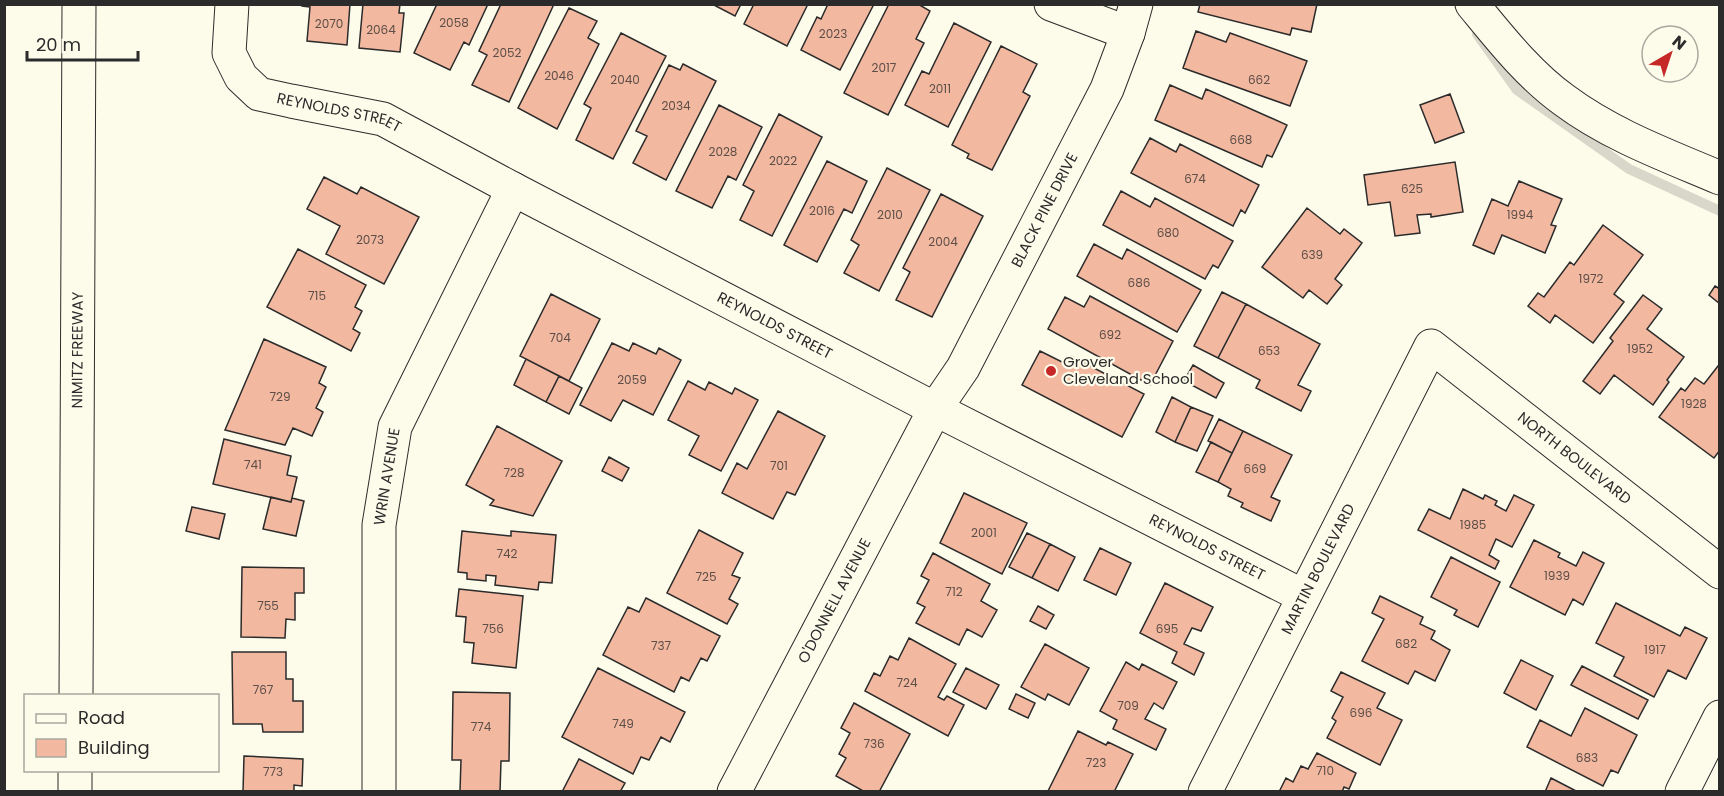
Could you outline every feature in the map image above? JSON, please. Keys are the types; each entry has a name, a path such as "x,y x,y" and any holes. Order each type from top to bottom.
{"main road":[{"name":"NIMITZ FREEWAY","path":"76,694 79,4"},
{"name":"REYNOLDS STREET","path":"232,4 229,53 241,76 259,94 383,119 935,409 1303,596"},
{"path":"1051,4 1132,19"},
{"path":"1472,4 1521,63 1562,99 1608,129 1719,178"},
{"name":"BLACK PINE DRIVE","path":"935,409 963,368 1107,89 1132,19"},
{"name":"WRIN AVENUE","path":"379,792 379,525 395,427 513,189"},
{"name":"NORTH BOULEVARD","path":"1431,346 1719,572"},
{"name":"MARTIN BOULEVARD","path":"1204,792 1431,346"},
{"name":"O'DONNELL AVENUE","path":"734,792 935,409"},
{"path":"1682,792 1719,717"},
{"path":"75,772 75,792"}],"building":[{"path":"302,4 350,4 347,45 307,41 310,7 302,6"},
{"path":"363,4 400,4 399,13 404,13 400,52 359,48"},
{"path":"437,4 488,4 469,45 464,42 450,70 414,53"},
{"path":"501,4 554,4 509,102 472,85 487,55 479,51"},
{"path":"712,4 741,4 735,16"},
{"path":"754,4 808,4 787,46 744,24"},
{"path":"828,4 874,4 840,70 801,50 817,17 821,19"},
{"path":"889,4 918,4 930,11 916,39 924,43 888,115 844,93"},
{"path":"1200,4 1317,4 1311,32 1292,28 1290,35 1198,12"},
{"path":"569,8 597,21 588,38 599,44 557,129 518,108"},
{"path":"954,23 991,42 948,127 905,105 922,71 929,74"},
{"path":"1196,31 1226,42 1230,33 1307,61 1290,106 1183,68"},
{"path":"621,33 666,56 613,159 576,140 591,108 584,104"},
{"path":"1001,46 1037,64 1023,92 1030,96 992,170 967,158 969,154 952,145"},
{"path":"683,64 716,81 666,180 633,163 647,136 636,131 669,65 680,70"},
{"path":"1170,85 1202,99 1206,89 1287,125 1272,157 1267,155 1262,167 1155,120"},
{"path":"1450,94 1464,132 1435,143 1420,105"},
{"path":"719,105 762,127 736,180 728,176 712,208 676,191"},
{"path":"779,114 822,137 772,236 740,220 754,191 743,185"},
{"path":"1150,138 1176,152 1180,144 1259,185 1245,213 1241,210 1233,226 1131,173"},
{"path":"827,161 867,181 852,213 844,209 817,262 784,245"},
{"path":"1455,162 1463,212 1431,217 1431,214 1417,215 1420,233 1395,236 1390,202 1368,205 1364,175"},
{"path":"887,168 930,190 879,291 844,273 859,245 851,240"},
{"path":"324,177 357,194 361,187 419,217 384,284 326,254 340,226 307,209"},
{"path":"1519,181 1562,199 1551,225 1556,226 1545,253 1502,235 1494,254 1473,245 1492,199 1508,206"},
{"path":"1121,191 1150,207 1155,198 1233,241 1218,268 1213,265 1205,279 1103,225"},
{"path":"941,194 983,216 932,317 896,300 910,272 903,268"},
{"path":"1307,208 1340,234 1344,229 1362,243 1335,279 1342,285 1327,304 1309,290 1303,298 1262,267"},
{"path":"1603,225 1643,255 1614,294 1624,302 1593,343 1555,315 1550,323 1528,306 1538,293 1544,297 1570,262 1574,265"},
{"path":"1094,244 1122,259 1127,249 1201,290 1177,332 1077,276"},
{"path":"298,249 366,285 355,307 362,311 353,329 360,333 351,351 267,307"},
{"path":"1715,286 1720,289 1720,304 1709,295"},
{"path":"1222,292 1246,304 1218,358 1194,346"},
{"path":"551,294 600,319 569,381 520,356"},
{"path":"1643,295 1662,309 1647,329 1684,357 1667,380 1669,382 1653,405 1614,375 1600,394 1583,381 1613,341 1610,338"},
{"path":"1090,296 1173,341 1150,385 1048,329 1065,297 1084,307"},
{"path":"1246,304 1320,344 1298,385 1311,391 1301,411 1256,388 1260,380 1218,358"},
{"path":"264,339 326,367 319,383 326,387 316,408 323,412 312,436 293,428 285,445 225,430"},
{"path":"612,343 629,351 633,343 656,354 659,348 681,360 653,415 623,400 611,421 580,405"},
{"path":"1040,351 1066,364 1071,356 1144,394 1122,437 1022,385"},
{"path":"526,359 559,376 546,402 514,385"},
{"path":"1193,365 1224,383 1216,398 1184,381"},
{"path":"1718,366 1720,367 1720,450 1714,458 1659,417 1681,388 1685,391 1695,378 1704,384"},
{"path":"559,376 582,388 569,414 546,402"},
{"path":"688,381 705,390 709,382 732,394 735,388 758,400 721,471 689,455 699,436 668,420"},
{"path":"1172,397 1191,407 1175,442 1156,432"},
{"path":"1191,407 1213,416 1197,451 1175,442"},
{"path":"778,411 825,436 795,495 787,492 773,519 722,493 737,463 747,469"},
{"path":"1219,419 1243,431 1232,453 1208,441"},
{"path":"497,426 562,461 533,516 490,505 494,500 466,485"},
{"path":"1243,431 1292,455 1271,497 1280,501 1271,521 1241,507 1243,503 1228,496 1231,489 1218,482"},
{"path":"224,439 291,456 287,475 297,477 291,502 213,484"},
{"path":"1211,442 1232,453 1218,482 1196,472"},
{"path":"609,457 629,468 622,481 602,471"},
{"path":"1463,489 1483,499 1485,495 1497,501 1495,505 1506,511 1514,495 1534,505 1512,547 1496,539 1489,555 1499,561 1495,569 1418,530 1429,509 1450,519"},
{"path":"964,493 1027,523 1002,574 940,543"},
{"path":"271,497 291,502 292,498 304,501 296,536 263,529"},
{"path":"192,507 225,514 219,539 186,531"},
{"path":"699,530 743,553 732,575 740,578 729,599 738,604 727,624 667,593"},
{"path":"462,531 511,536 511,531 556,535 552,583 539,582 538,590 495,585 496,576 486,575 486,581 467,579 467,573 458,572"},
{"path":"1027,533 1050,544 1032,578 1009,567"},
{"path":"1534,540 1560,553 1558,557 1576,566 1583,552 1604,563 1583,605 1573,599 1565,615 1510,587"},
{"path":"1050,544 1075,557 1058,591 1032,578"},
{"path":"1100,548 1131,563 1116,595 1084,580"},
{"path":"933,553 990,584 981,601 997,610 982,637 967,629 959,645 916,623 925,607 917,603 929,580 921,576"},
{"path":"1451,557 1500,582 1478,627 1454,615 1457,610 1431,597"},
{"path":"242,567 304,568 304,593 295,593 295,620 286,619 285,638 241,637"},
{"path":"1165,583 1213,607 1201,631 1192,628 1184,644 1204,653 1194,675 1172,663 1177,652 1140,633"},
{"path":"459,589 523,596 516,668 472,663 474,643 464,642 466,617 456,616"},
{"path":"1380,596 1423,617 1420,624 1435,631 1431,639 1450,650 1435,681 1415,671 1408,684 1362,661 1384,619 1372,613"},
{"path":"646,598 720,636 707,661 701,658 689,681 681,677 674,692 603,655 628,607 639,612"},
{"path":"1616,603 1680,636 1685,627 1707,638 1686,679 1668,670 1654,697 1614,676 1624,657 1596,643"},
{"path":"1038,606 1054,615 1046,629 1030,621"},
{"path":"909,638 956,664 938,697 944,700 947,696 964,705 948,736 865,691 874,673 880,676 890,656 898,660"},
{"path":"1045,644 1089,668 1069,705 1048,694 1045,700 1021,687"},
{"path":"232,652 286,652 286,679 293,679 293,701 303,701 303,732 263,732 262,724 233,724"},
{"path":"1521,660 1553,676 1536,710 1504,693"},
{"path":"1126,662 1139,670 1142,664 1177,682 1163,709 1154,703 1145,719 1166,729 1156,750 1113,729 1117,720 1100,711"},
{"path":"1582,666 1648,700 1638,719 1571,685"},
{"path":"598,668 685,712 670,742 661,737 649,760 641,757 633,774 562,737"},
{"path":"966,668 999,685 986,709 953,692"},
{"path":"1341,672 1385,693 1377,708 1402,720 1380,765 1327,738 1336,721 1332,718 1343,697 1331,691"},
{"path":"453,692 510,693 509,761 501,761 500,792 460,791 461,760 452,760"},
{"path":"1016,694 1035,703 1028,718 1009,709"},
{"path":"854,703 910,734 879,792 865,792 836,776 846,758 839,754 850,733 841,728"},
{"path":"1585,708 1637,735 1618,773 1611,770 1603,786 1527,747 1540,720 1571,736"},
{"path":"1078,731 1106,745 1108,742 1133,754 1114,792 1048,791"},
{"path":"1317,753 1356,773 1349,789 1344,787 1342,792 1279,792 1286,778 1293,782 1301,766 1308,769"},
{"path":"244,756 303,759 302,786 294,785 294,792 243,792"},
{"path":"579,759 625,783 620,792 562,792"},
{"path":"1551,778 1578,792 1545,792"}],"waterway":[{"path":"1477,34 1517,90 1629,169 1720,211"}],"place":[{"name":"Grover Cleveland School","path":"1051,371"}]}
